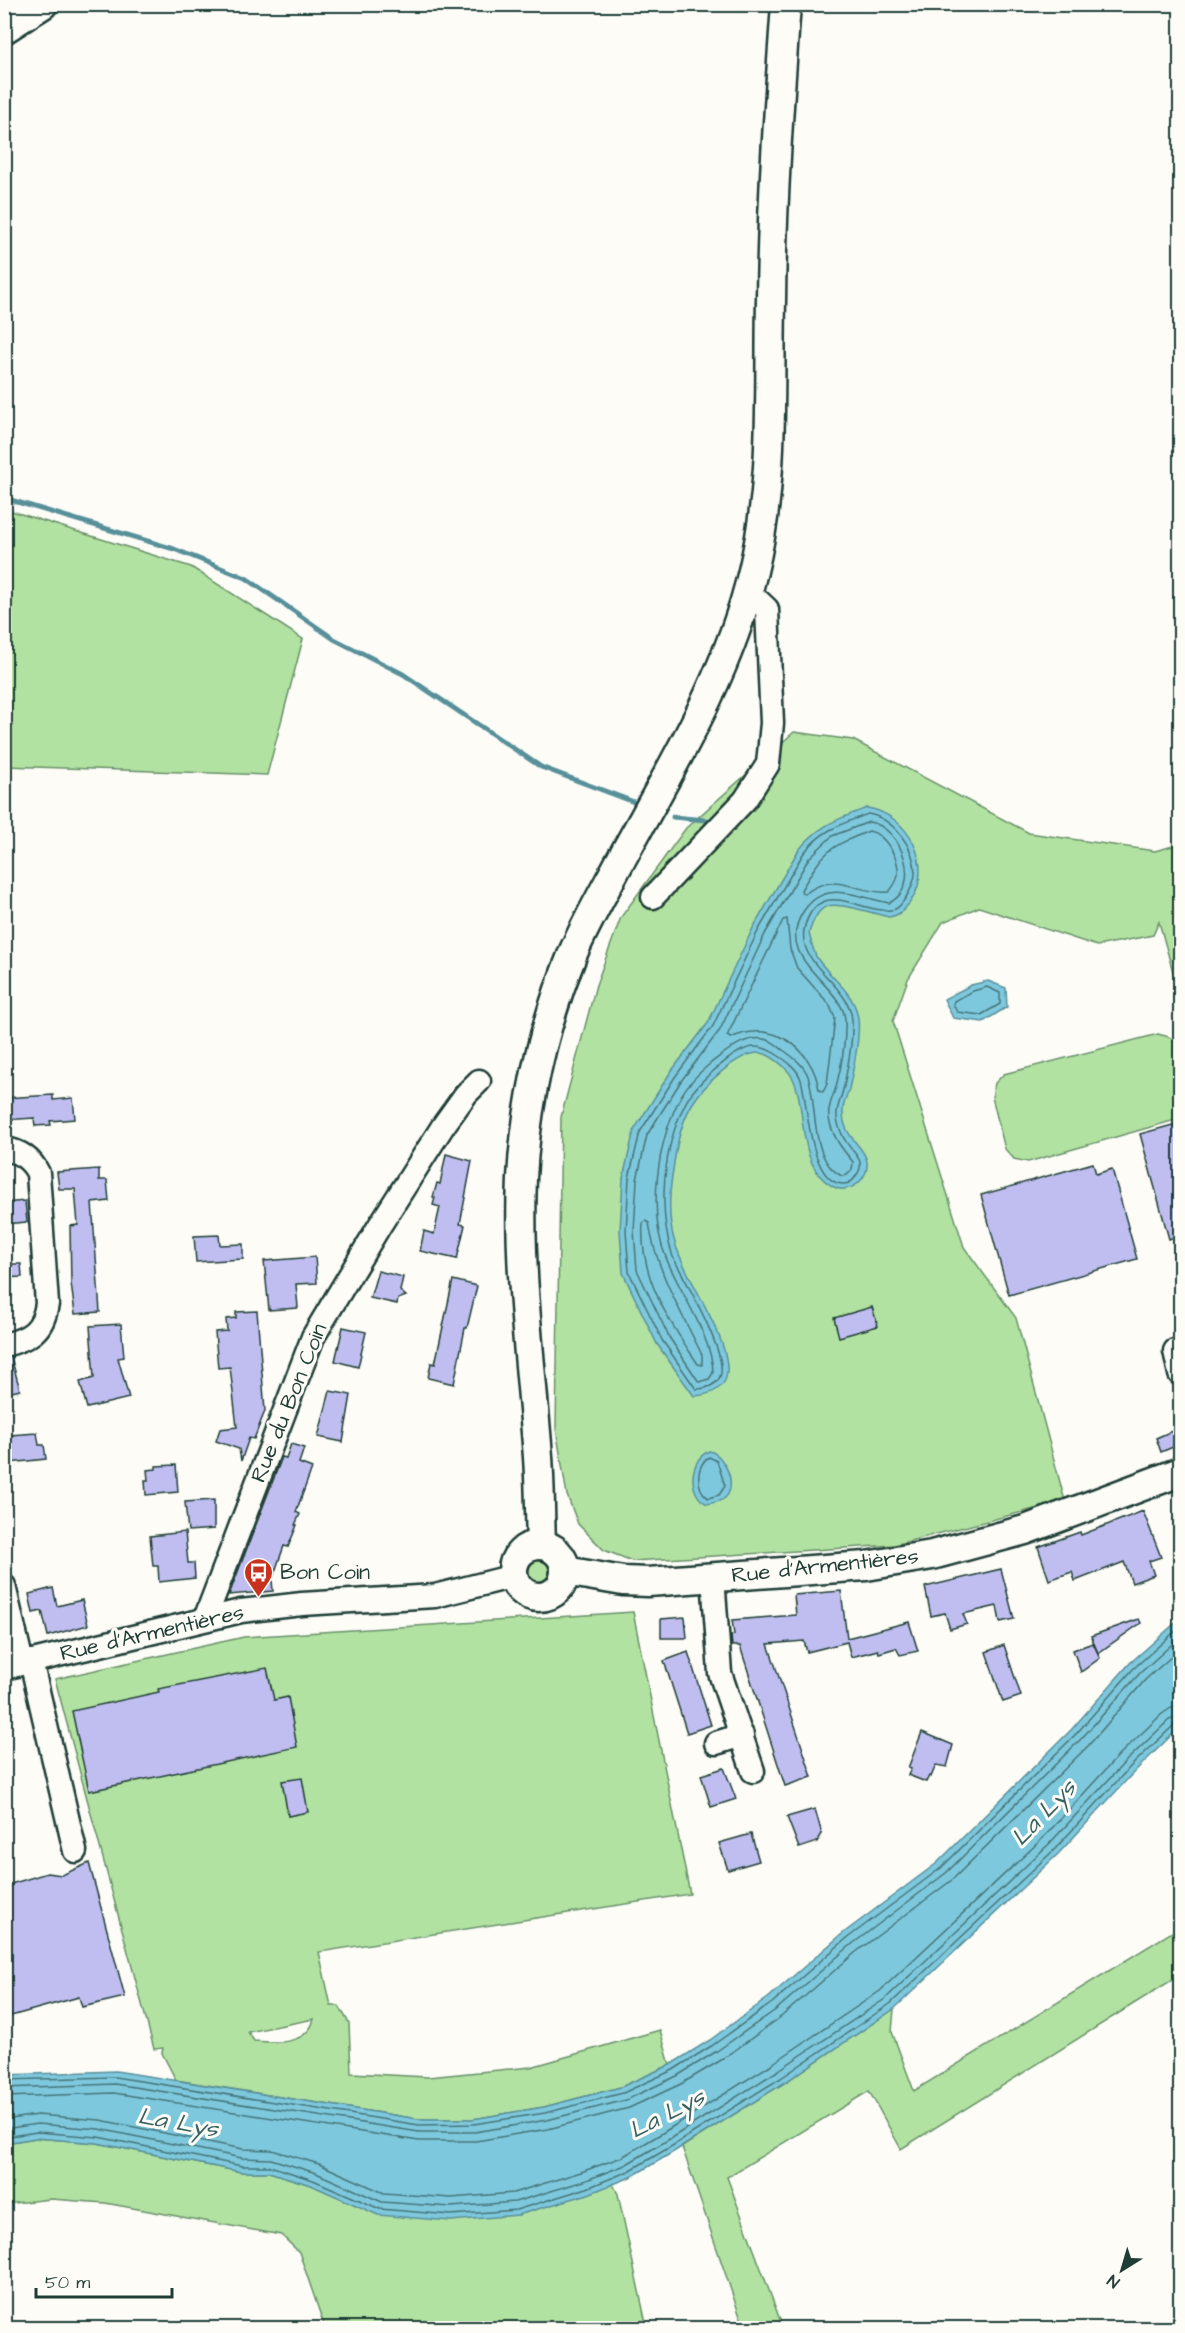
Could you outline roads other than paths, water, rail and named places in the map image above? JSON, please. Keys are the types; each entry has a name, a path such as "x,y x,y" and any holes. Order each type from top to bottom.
{"main road":[{"path":"4,29 43,4"},
{"path":"541,1545 538,1462 531,1392 521,1221 526,1138 538,1065 549,1022 573,954 592,913 702,710 728,652 748,591 760,534 769,457 772,226 786,4"},
{"name":"Rue d'Armentières","path":"565,1571 636,1582 866,1566 932,1555 1025,1530 1180,1472"},
{"path":"541,1545 558,1553 565,1571 564,1579 558,1589 544,1596 532,1595 519,1586 514,1576 514,1566 520,1554 527,1548 541,1545"}],"street":[{"path":"653,897 745,800 768,764 772,723 766,609 748,591"},
{"name":"Rue du Bon Coin","path":"205,1619 313,1337 342,1286 443,1126 466,1094 479,1081"},
{"path":"4,1149 22,1154 38,1173 47,1304 44,1320 31,1336 4,1345"},
{"path":"1175,1351 1180,1374"},
{"name":"Rue d'Armentières","path":"19,1664 205,1619 265,1607 435,1596 514,1576"},
{"path":"713,1577 720,1673 753,1771"},
{"path":"4,1586 19,1664 75,1851"},
{"path":"716,1743 742,1735"}],"water":[{"path":"867,808 882,812 895,820 913,843 920,872 918,887 904,909 889,917 858,909 828,906 816,917 809,933 817,958 845,990 857,1013 856,1051 843,1111 846,1128 865,1156 867,1168 857,1184 846,1189 834,1187 821,1177 812,1163 807,1147 794,1081 782,1065 764,1054 752,1054 732,1064 712,1080 696,1098 684,1121 677,1145 671,1188 671,1226 680,1257 722,1342 727,1372 720,1387 710,1393 694,1396 657,1344 623,1273 620,1231 623,1178 634,1130 670,1073 708,1023 753,928 798,851 821,829"},
{"path":"988,981 1006,988 1007,1007 983,1022 953,1018 944,999 971,985"},
{"path":"709,1451 715,1453 725,1464 730,1486 725,1498 707,1504 696,1493 693,1477 697,1462"},
{"name":"La Lys","path":"1180,1619 1180,1727 1135,1771 1059,1853 894,2009 784,2083 631,2177 588,2194 518,2215 451,2221 378,2215 311,2185 269,2172 241,2172 97,2143 36,2138 5,2143 5,2075 116,2071 418,2119 473,2119 544,2107 621,2087 670,2065 710,2040 768,1998 842,1934 937,1863 1071,1730 1130,1663"}],"waterway":[{"path":"4,498 174,549 246,578 334,639 403,674 541,767 634,802"},
{"path":"673,817 716,821"}],"place":[{"name":"Bon Coin","path":"259,1598"}]}
